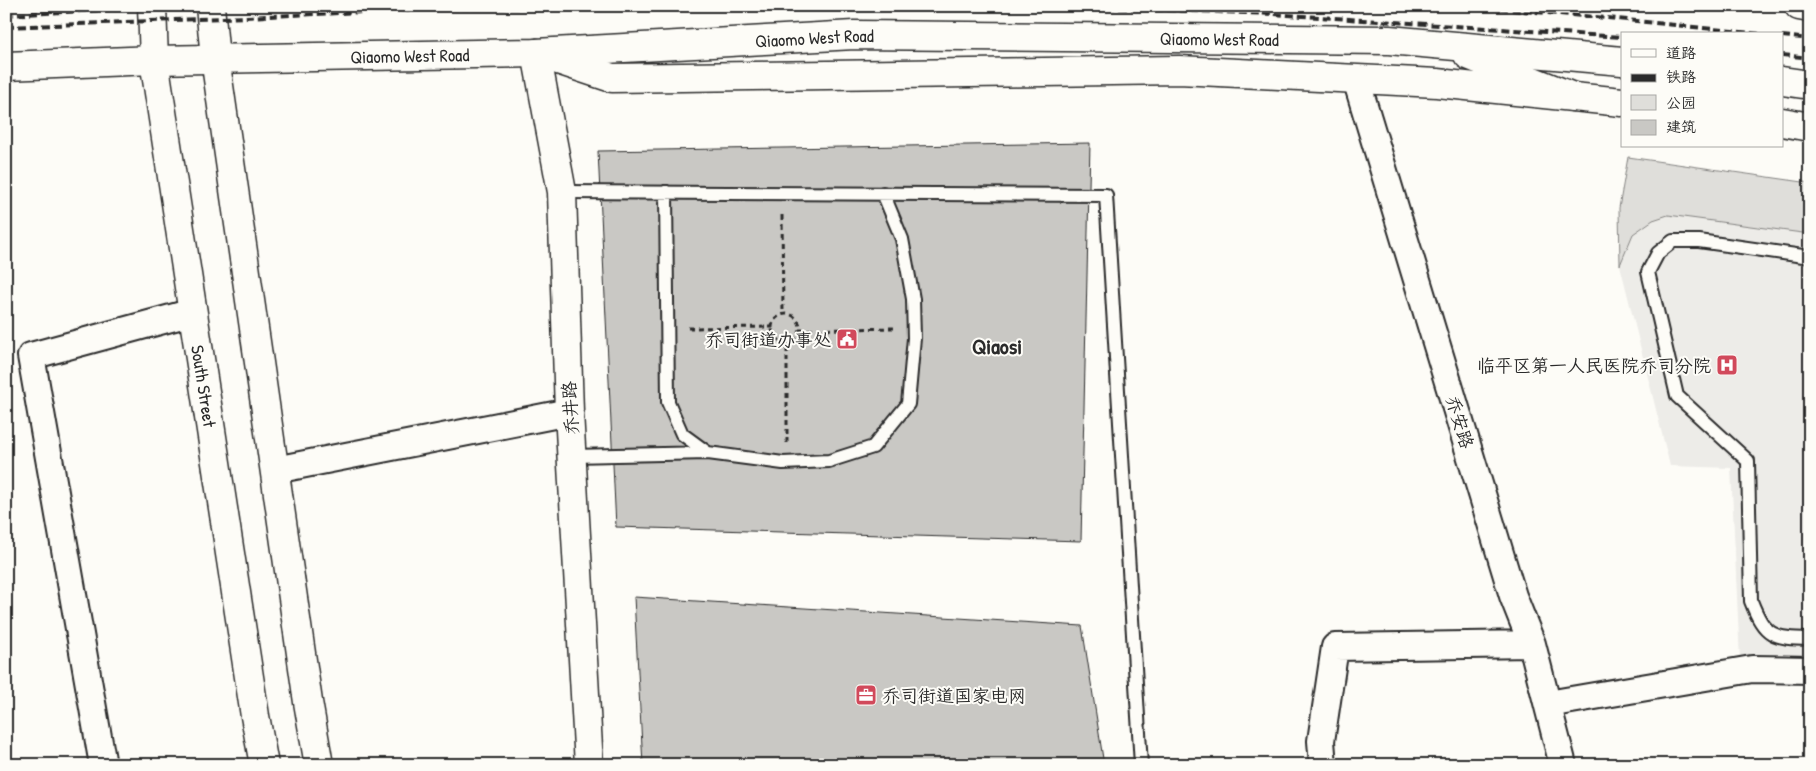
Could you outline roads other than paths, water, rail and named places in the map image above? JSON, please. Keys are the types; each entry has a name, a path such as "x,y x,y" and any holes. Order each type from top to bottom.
{"main road":[{"name":"South Street","path":"152,6 154,60 264,765"},
{"path":"210,6 215,58 308,702 320,765"},
{"path":"1799,6 1810,8"},
{"name":"Qiaomo West Road","path":"6,66 215,58 536,53 854,35 1390,40 1621,61"},
{"path":"1441,44 1573,97"},
{"path":"536,53 612,78 1179,70 1437,83 1621,102"},
{"name":"乔井路","path":"536,53 562,192 569,412 589,765"},
{"path":"1784,81 1810,85"},
{"path":"1784,122 1810,127"}],"street":[{"name":"乔安路","path":"1356,79 1513,596 1532,644 1563,765"},
{"path":"103,765 31,356 193,312"},
{"path":"275,470 569,412"},
{"path":"1323,765 1321,742 1335,646 1532,644"},
{"path":"1548,704 1752,669 1810,670"}],"lane":[{"path":"562,192 1106,195 1141,765"},
{"path":"666,192 668,402 682,434 708,453"},
{"path":"572,456 708,453 783,463 829,461 873,447 908,404 914,338 913,299 902,239 883,193"},
{"path":"1810,257 1699,241 1673,241 1658,253 1648,272 1676,396 1748,461 1751,601 1759,620 1773,635 1790,638 1810,638"}],"railway":[{"path":"6,15 180,6"},
{"path":"6,27 412,10 575,6"},
{"path":"1059,6 1273,14 1621,37"},
{"path":"1464,6 1742,32"},
{"path":"1784,36 1810,39"},
{"path":"1784,55 1810,58"}],"place":[{"name":"乔司街道办事处","path":"847,339"},
{"name":"临平区第一人民医院乔司分院","path":"1727,365"},
{"name":"乔司街道国家电网","path":"866,695"}],"district":[{"name":"Qiaosi","path":"997,346"}]}
